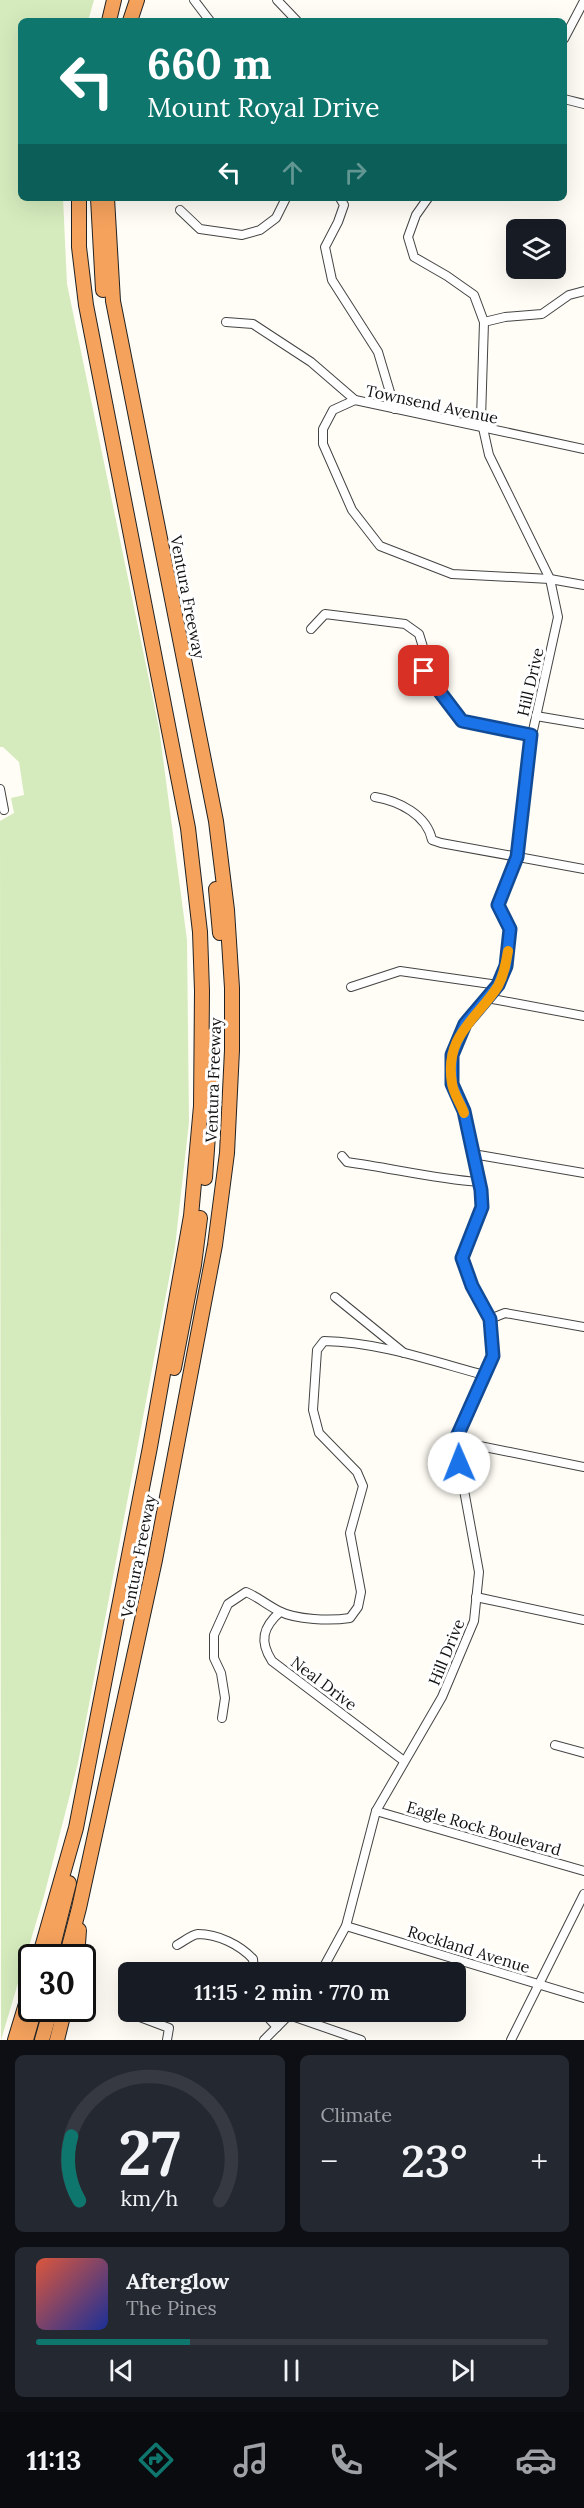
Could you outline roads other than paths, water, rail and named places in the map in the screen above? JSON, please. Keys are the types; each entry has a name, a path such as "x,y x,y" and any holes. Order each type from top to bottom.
{"highway":[{"path":"101,18 106,0"},
{"path":"110,18 114,0"},
{"path":"123,18 128,0"},
{"path":"131,18 137,0"},
{"name":"Ventura Freeway","path":"43,1944 76,1828 176,1306 191,1216 198,1151 202,991 194,874 188,828 86,305 78,247 79,201"},
{"path":"98,201 100,263 111,335 206,813 221,946 224,1035 232,1050"},
{"name":"Ventura Freeway","path":"70,1944 148,1591 215,1245 226,1153 232,1050 232,988 227,910 216,821 113,302 107,201"},
{"path":"54,1944 87,1811 136,1568 194,1265 208,1153 212,1059 210,955 203,879 187,777 146,568 134,544"},
{"path":"60,1944 96,1796 136,1608 148,1591"},
{"path":"78,1944 79,1908"},
{"path":"15,2040 20,2022"},
{"path":"26,2040 31,2022"},
{"path":"33,2040 38,2022"},
{"path":"42,2040 47,2022"},
{"path":"57,2040 62,2022"}],"street":[{"path":"194,0 208,18"},
{"path":"277,0 294,18"},
{"path":"567,33 584,1"},
{"path":"567,100 584,104"},
{"path":"180,210 200,229 242,235 260,230 276,218 284,201"},
{"path":"342,201 344,204 338,222 325,247 332,280 378,352 395,409"},
{"name":"Hill Drive","path":"326,1962 346,1926 376,1811 442,1697 474,1621 478,1572 455,1441 493,1356 490,1319 472,1286 462,1258 482,1207 464,1111 452,1084 452,1055 465,1024 498,985 506,966 510,929 498,905 517,857 531,735 558,617 550,579 489,455 481,419 484,322 474,295 414,257 408,237 416,215 426,201"},
{"path":"484,322 505,317 542,314 569,295 584,291"},
{"name":"Townsend Avenue","path":"226,322 253,324 311,362 355,400 584,449"},
{"path":"355,400 333,410 323,429 323,444 352,510 380,546 452,574 550,579 584,585"},
{"path":"311,629 325,614 405,624 419,634 423,648 424,671 462,721 531,735"},
{"path":"536,716 584,724"},
{"path":"0,789 4,810"},
{"path":"375,797 389,799 423,819 430,829 432,840 584,869"},
{"path":"351,987 400,971 498,985"},
{"path":"488,998 584,1016"},
{"path":"473,1154 584,1173"},
{"path":"342,1156 347,1162 406,1170 444,1179 479,1182"},
{"path":"335,1297 405,1353"},
{"path":"490,1319 505,1313 584,1327"},
{"path":"222,1718 225,1698 221,1673 214,1658 214,1635 228,1604 246,1592 280,1612 331,1621 350,1618 358,1607 361,1592 350,1533 363,1486 357,1472 319,1433 313,1410 317,1350 324,1341 339,1341 405,1353 484,1375"},
{"path":"455,1441 584,1467"},
{"path":"476,1597 584,1620"},
{"name":"Neal Drive","path":"280,1612 267,1627 264,1635 263,1644 272,1661 404,1761"},
{"path":"555,1745 584,1753"},
{"name":"Eagle Rock Boulevard","path":"376,1811 584,1871"},
{"path":"511,2040 584,1894"},
{"name":"Rockland Avenue","path":"346,1926 584,1998"},
{"path":"177,1945 196,1934 218,1938 242,1947 253,1962"},
{"path":"154,2022 169,2028 167,2040"},
{"path":"272,2022 277,2027"},
{"path":"264,2040 282,2022"},
{"path":"314,2022 361,2040"}]}
